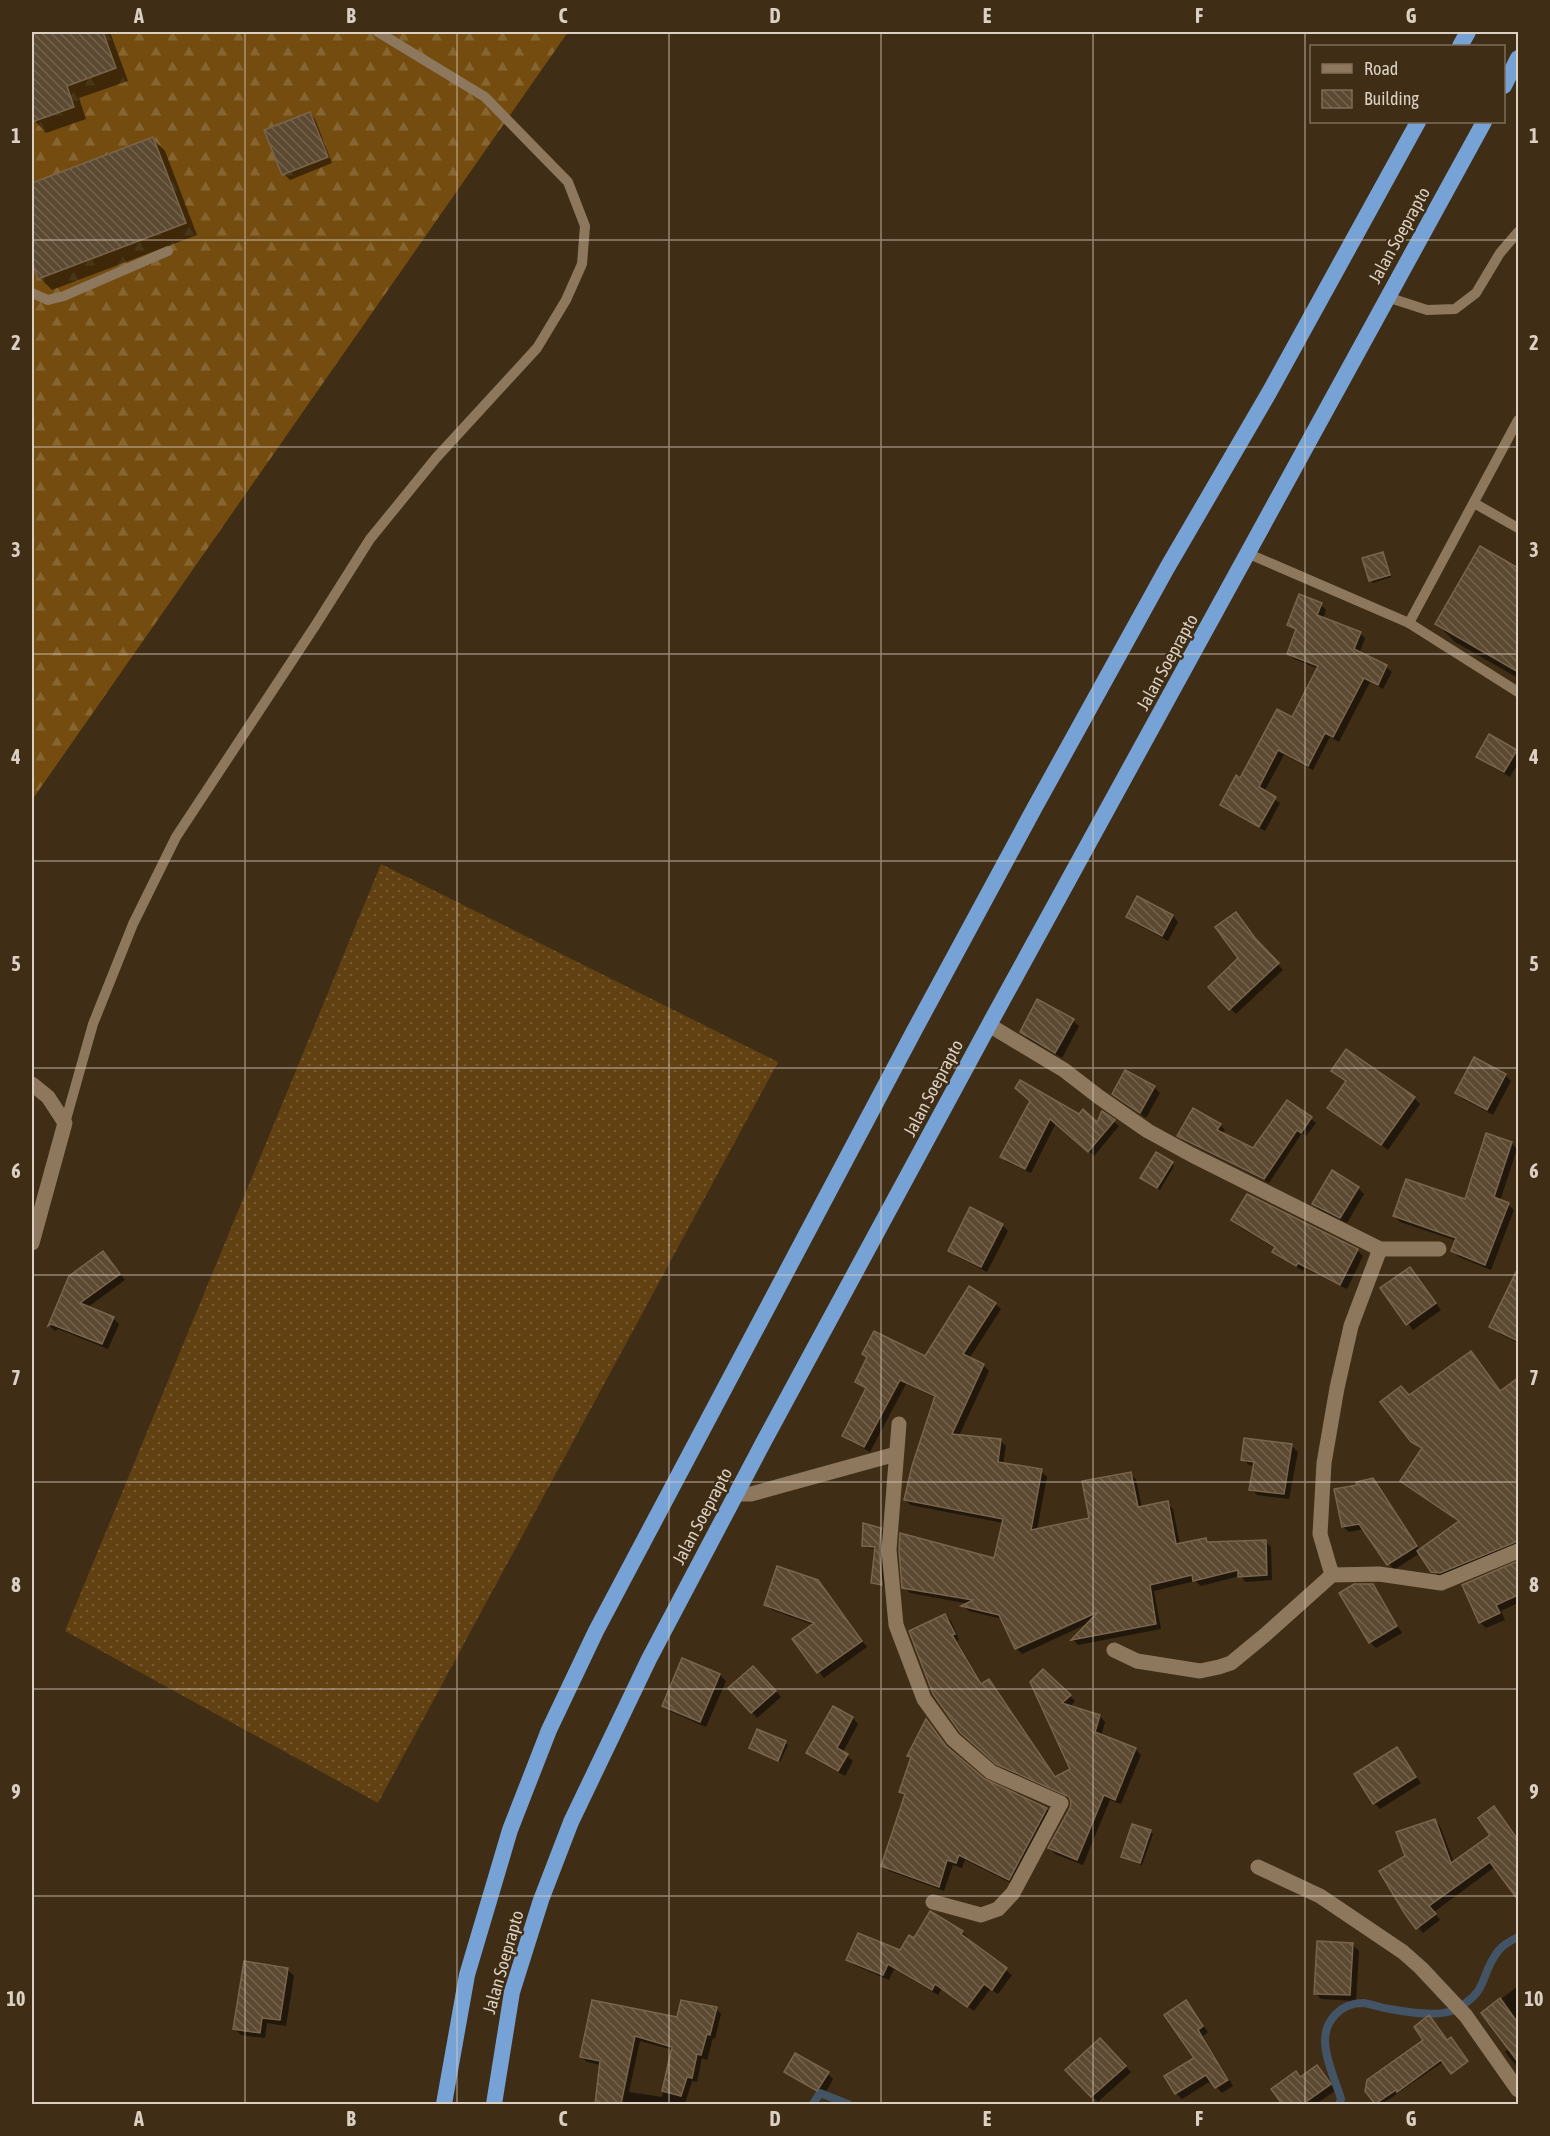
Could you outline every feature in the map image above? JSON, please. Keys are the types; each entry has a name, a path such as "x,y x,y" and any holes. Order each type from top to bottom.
{"highway":[{"path":"1505,82 1518,58"},
{"name":"Jalan Soeprapto","path":"444,2104 467,1975 510,1830 549,1730 596,1631 1035,807 1167,568 1270,391 1417,123"},
{"name":"Jalan Soeprapto","path":"494,2104 512,1992 541,1900 571,1822 649,1659 989,1025 1483,123"}],"street":[{"path":"989,1025 1064,1070 1149,1131 1192,1155 1380,1249 1439,1249"},
{"path":"32,1084 48,1097 65,1123 32,1243"},
{"path":"1332,1575 1320,1534 1324,1462 1337,1388 1352,1326 1380,1249"},
{"path":"899,1424 889,1550 896,1625 924,1699 953,1739 992,1772 1061,1803 1013,1893 998,1909 981,1915 933,1902"},
{"path":"736,1494 751,1494 896,1454"},
{"path":"1114,1650 1137,1661 1200,1671 1219,1667 1231,1663 1332,1575 1379,1574 1441,1583 1518,1551"},
{"path":"1258,1867 1320,1896 1403,1952 1443,1990 1466,2016 1518,2091"}],"lane":[{"path":"65,1123 93,1024 133,924 176,837 370,539 436,458 537,348 566,300 582,264 585,226 568,182 484,97 378,32"},
{"path":"1387,297 1427,310 1455,309 1476,293 1500,254 1518,232"},
{"path":"32,293 48,300 64,296 168,251"},
{"path":"1409,622 1518,420"},
{"path":"1474,503 1518,528"},
{"path":"1249,554 1409,622 1518,692"}],"shaded area":[{"path":"381,864 778,1062 378,1803 65,1631"}],"green space":[{"path":"32,32 568,32 32,800"}],"building":[{"path":"32,32 103,32 116,68 67,86 74,107 32,122"},
{"path":"310,112 328,157 282,175 264,130"},
{"path":"153,137 186,223 38,279 32,261 32,183"},
{"path":"1480,546 1518,568 1518,672 1435,624"},
{"path":"1383,552 1390,575 1369,581 1362,558"},
{"path":"1299,594 1322,603 1317,615 1361,632 1354,649 1387,665 1378,685 1364,678 1333,737 1325,733 1308,766 1278,750 1259,787 1276,797 1259,827 1220,805 1236,775 1240,778 1277,709 1292,717 1318,666 1287,654 1296,629 1287,625"},
{"path":"1489,734 1517,750 1504,772 1476,757"},
{"path":"1137,896 1173,915 1162,936 1126,917"},
{"path":"1236,912 1255,938 1279,963 1229,1010 1208,987 1238,958 1215,927"},
{"path":"1037,999 1074,1019 1055,1053 1020,1032"},
{"path":"1346,1049 1415,1097 1381,1145 1327,1108 1346,1081 1331,1071"},
{"path":"1474,1057 1506,1074 1487,1110 1455,1093"},
{"path":"1125,1070 1155,1086 1140,1113 1112,1094"},
{"path":"1020,1080 1079,1114 1083,1109 1097,1122 1102,1111 1115,1120 1088,1152 1050,1119 1025,1169 1000,1157 1030,1101 1015,1088"},
{"path":"1287,1100 1312,1117 1301,1133 1297,1130 1264,1179 1177,1136 1193,1108 1221,1124 1217,1130 1253,1148"},
{"path":"1486,1133 1512,1142 1494,1197 1509,1203 1485,1265 1451,1251 1456,1238 1393,1216 1406,1179 1465,1199"},
{"path":"1156,1152 1173,1162 1157,1188 1140,1178"},
{"path":"1332,1170 1359,1187 1340,1218 1312,1204"},
{"path":"1247,1194 1358,1249 1340,1285 1298,1263 1296,1266 1272,1252 1275,1247 1231,1220"},
{"path":"970,1207 1003,1224 981,1267 948,1251"},
{"path":"103,1251 120,1274 80,1303 114,1317 102,1344 51,1324 48,1326 69,1276"},
{"path":"1410,1267 1436,1303 1406,1325 1380,1288"},
{"path":"1518,1268 1518,1341 1489,1327"},
{"path":"969,1286 996,1303 963,1354 984,1364 952,1434 1001,1439 998,1462 1042,1469 1031,1530 1089,1518 1082,1481 1131,1472 1138,1507 1168,1501 1176,1544 1206,1538 1207,1542 1266,1540 1267,1575 1238,1577 1238,1570 1193,1581 1192,1575 1150,1585 1156,1624 1071,1640 1098,1612 1015,1649 999,1615 961,1606 973,1600 902,1588 900,1533 994,1558 1003,1519 904,1500 912,1466 935,1396 900,1380 864,1447 842,1436 866,1388 855,1382 867,1357 862,1354 874,1331 925,1356"},
{"path":"1471,1351 1500,1391 1518,1378 1518,1541 1440,1573 1431,1572 1417,1551 1459,1521 1400,1481 1422,1448 1411,1442 1380,1402 1401,1386 1409,1395"},
{"path":"1244,1438 1292,1444 1284,1494 1249,1490 1254,1462 1241,1460"},
{"path":"1373,1478 1417,1546 1387,1565 1359,1524 1342,1527 1334,1489 1357,1485 1356,1482"},
{"path":"863,1523 881,1528 879,1551 882,1585 871,1583 875,1547 862,1546"},
{"path":"1518,1561 1518,1595 1496,1605 1500,1613 1479,1623 1462,1585"},
{"path":"777,1566 818,1580 862,1641 817,1673 792,1639 814,1623 764,1605"},
{"path":"1354,1584 1373,1584 1397,1626 1369,1643 1339,1593"},
{"path":"945,1614 955,1634 952,1635 981,1684 989,1679 1055,1777 1070,1769 1030,1682 1043,1669 1071,1695 1062,1703 1100,1715 1095,1732 1136,1748 1115,1800 1104,1795 1077,1860 1048,1848 1070,1808 1069,1797 996,1764 960,1732 933,1694 909,1631"},
{"path":"682,1658 720,1674 700,1722 662,1706"},
{"path":"753,1666 776,1691 751,1713 728,1688"},
{"path":"833,1706 853,1717 837,1748 848,1754 838,1771 806,1753"},
{"path":"926,1719 946,1746 985,1779 1047,1808 1009,1880 959,1855 956,1863 947,1860 939,1887 881,1866 905,1794 899,1792 911,1757 907,1756"},
{"path":"757,1729 786,1741 778,1761 749,1748"},
{"path":"1397,1747 1416,1777 1373,1804 1354,1774"},
{"path":"1494,1806 1518,1840 1518,1900 1490,1862 1429,1906 1436,1914 1416,1929 1379,1871 1405,1856 1396,1832 1435,1819 1451,1863 1490,1835 1478,1818"},
{"path":"1132,1824 1151,1830 1140,1863 1121,1857"},
{"path":"930,1911 963,1931 961,1934 1007,1968 992,1990 984,1984 967,2007 935,1984 932,1990 888,1964 883,1975 846,1960 858,1933 900,1950 909,1935 914,1938"},
{"path":"1317,1941 1353,1943 1350,1995 1314,1994"},
{"path":"244,1961 288,1968 280,2020 262,2018 260,2033 233,2029"},
{"path":"1500,1998 1518,2023 1518,2062 1481,2013"},
{"path":"592,2000 677,2017 681,2000 717,2007 710,2035 707,2034 701,2055 697,2054 692,2078 687,2077 681,2096 662,2091 672,2047 635,2036 621,2104 595,2104 600,2061 580,2057"},
{"path":"1186,2000 1203,2026 1198,2030 1228,2080 1215,2088 1206,2075 1175,2094 1164,2076 1194,2058 1164,2015"},
{"path":"1429,2015 1447,2040 1451,2037 1468,2061 1451,2074 1441,2060 1397,2092 1396,2090 1375,2104 1365,2091 1367,2080 1423,2040 1414,2027"},
{"path":"1100,2038 1126,2066 1091,2097 1065,2070"},
{"path":"795,2053 829,2072 817,2091 784,2072"},
{"path":"1317,2065 1331,2084 1303,2104 1282,2104 1271,2089 1296,2071 1300,2077"}],"waterway":[{"path":"1339,2104 1341,2099 1329,2063 1325,2041 1328,2026 1341,2009 1363,2003 1422,2013 1454,2010 1474,1996 1499,1950 1518,1937"},
{"path":"813,2104 820,2093 848,2104"}]}
